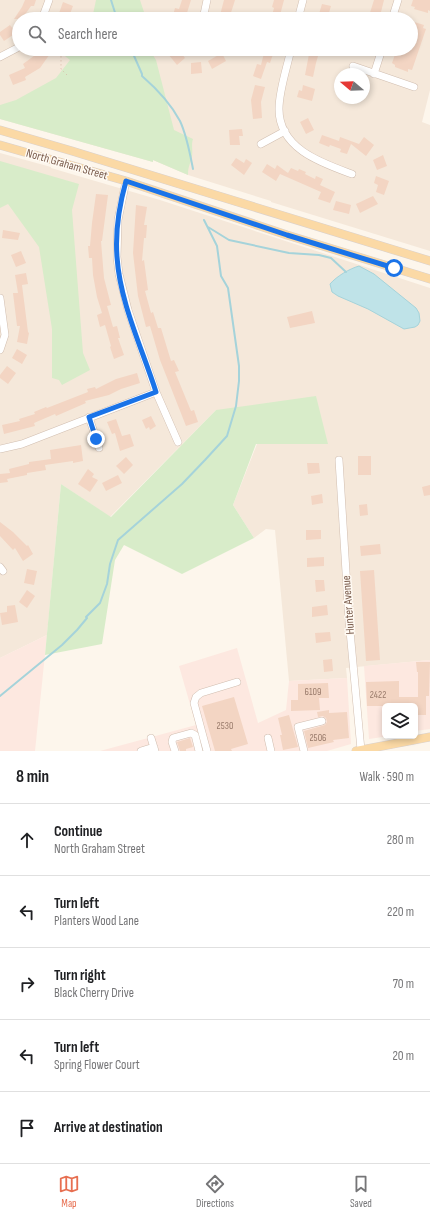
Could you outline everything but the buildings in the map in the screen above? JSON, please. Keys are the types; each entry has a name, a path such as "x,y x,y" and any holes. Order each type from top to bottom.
{"main road":[{"name":"North Graham Street","path":"0,130 72,150 430,261"},
{"name":"North Graham Street","path":"0,145 126,181 287,235 430,279"},
{"path":"418,738 430,737"},
{"path":"358,750 401,739"}],"street":[{"path":"45,12 49,0"},
{"path":"204,12 207,0"},
{"path":"300,12 303,0"},
{"path":"394,12 398,0"},
{"path":"0,57 12,51"},
{"path":"289,56 280,98 279,110 281,122 285,131 291,142 304,153 352,174"},
{"path":"374,74 380,56"},
{"path":"353,66 414,87"},
{"path":"261,144 285,131"},
{"path":"126,181 118,220 117,257 119,274 128,310 156,392 178,442"},
{"path":"0,298 5,335 0,350"},
{"path":"0,449 22,444 156,392"},
{"path":"89,417 99,448"},
{"name":"Hunter Avenue","path":"339,460 358,750"},
{"path":"207,751 194,703 196,697 202,693 238,682"},
{"path":"304,751 298,726 322,721"},
{"path":"173,751 173,738 191,733 194,735 198,751"},
{"path":"141,751 154,749 151,738"},
{"path":"268,738 271,751"}],"path":[{"path":"61,56 61,69 68,76"}],"shaded area":[{"path":"0,0 430,0 430,90 422,122 430,125 430,251 188,175 153,160 153,162 0,119"},
{"path":"0,153 160,200 430,288 430,660 346,668 347,678 289,681 275,530 266,529 254,538 233,505 257,444 216,410 110,517 61,484 47,635 0,658"},
{"path":"47,635 35,751 0,751 0,658"},
{"path":"237,648 258,723 286,710 289,681 347,678 351,744 327,751 100,751 196,725 179,666"},
{"path":"430,660 430,729 418,731 418,703 382,703 382,737 369,739 364,666"}],"green space":[{"path":"96,0 140,0 144,12 93,12"},
{"path":"65,56 153,56 156,60 174,130 193,139 192,156 188,169 188,175 153,160 153,162 0,119 0,105 16,100 56,78 70,60"},
{"path":"0,161 79,184 72,210 83,353 90,370 62,385 59,380 52,378 52,329 39,247 8,204 0,208"},
{"path":"316,396 328,444 256,444 233,505 254,538 182,574 124,545 115,560 102,644 45,655 61,484 111,517 216,410"}],"water":[{"path":"359,266 374,274 416,308 419,313 420,321 418,325 404,329 368,309 332,292 330,284 336,278"}],"waterway":[{"path":"111,0 115,12"},
{"path":"134,56 142,76 163,97 180,121 193,169"},
{"path":"0,696 62,645 77,630 87,618 86,617 100,603 107,584 110,564 118,540 182,484 227,436 236,406 239,366 228,288 221,276 217,246 204,220"},
{"path":"208,227 229,240 289,253 319,255 331,258 346,272"}],"route":[{"path":"96,439 89,417 156,392 128,310 119,274 117,257 118,220 126,181 287,235 394,268"}]}
